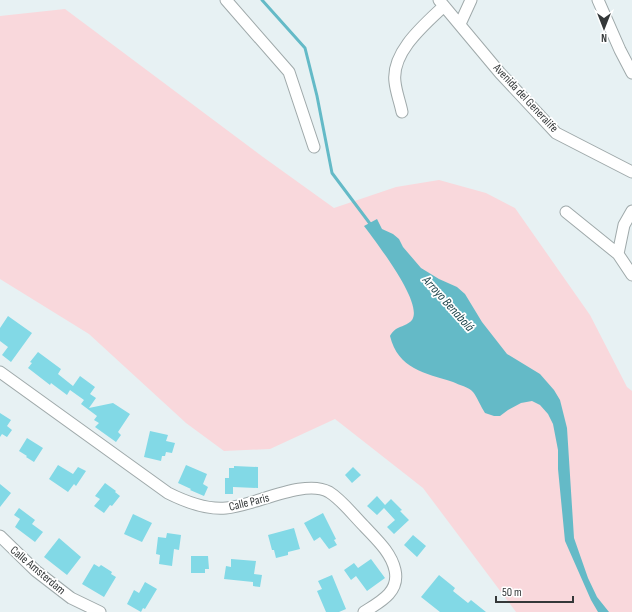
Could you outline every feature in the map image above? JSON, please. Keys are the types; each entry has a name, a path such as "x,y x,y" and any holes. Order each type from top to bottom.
{"street":[{"path":"226,0 289,72 314,147"},
{"path":"460,24 470,0"},
{"path":"598,0 632,73"},
{"path":"402,112 394,80 398,59 413,36 441,3"},
{"name":"Avenida del Generalife","path":"441,3 500,73 556,132 632,172"},
{"path":"618,254 624,225 632,211"},
{"path":"566,212 618,254 632,275"},
{"name":"Calle Paris","path":"0,372 168,493 186,501 207,507 225,508 240,506 293,490 310,488 328,492 339,500 382,546 393,561 396,573 395,585 389,595 364,612"},
{"name":"Calle Amsterdam","path":"0,536 36,571 72,598 100,612"}],"shaded area":[{"path":"65,9 263,157 334,208 396,187 439,180 486,193 515,208 590,315 627,387 632,391 632,612 516,612 423,488 335,419 270,449 224,451 186,423 89,334 0,279 0,16"}],"water":[{"path":"377,219 382,229 393,234 399,239 403,247 421,268 439,279 457,287 465,294 482,322 507,354 540,374 554,390 560,400 567,428 574,538 588,578 597,597 609,612 598,612 591,600 565,541 558,469 558,450 553,424 548,414 540,405 532,401 521,403 500,416 485,413 471,390 414,368 399,356 390,335 396,329 410,322 414,312 411,300 397,272 364,226"}],"building":[{"path":"8,316 32,333 11,362 2,355 8,347 0,341 0,328"},
{"path":"38,352 61,369 58,374 73,386 80,376 95,387 90,394 96,398 89,408 113,403 130,414 118,432 121,435 116,442 95,427 99,423 94,420 97,416 81,404 84,400 70,390 67,395 51,383 50,385 28,368 32,363 30,362"},
{"path":"0,413 11,420 7,426 12,430 7,437 2,434 0,437"},
{"path":"150,431 168,435 166,441 175,443 172,453 166,452 165,456 162,456 161,461 144,457"},
{"path":"27,438 43,448 34,462 19,451"},
{"path":"58,465 73,474 78,467 86,471 76,486 74,484 68,492 49,479"},
{"path":"186,465 207,474 203,484 208,487 204,496 178,483"},
{"path":"234,466 258,467 258,488 233,487 233,494 225,494 225,478 229,478 229,468 234,468"},
{"path":"353,467 361,475 352,483 345,475"},
{"path":"105,483 120,496 104,513 94,506 100,499 95,496"},
{"path":"0,484 11,493 0,507"},
{"path":"377,496 385,505 391,499 409,520 394,534 387,527 395,520 384,508 377,515 367,506"},
{"path":"19,508 35,520 32,524 43,532 35,542 15,527 20,519 14,515"},
{"path":"323,513 336,539 334,540 337,545 329,549 320,537 314,541 304,523"},
{"path":"133,514 152,523 142,542 124,534"},
{"path":"294,528 300,549 288,552 288,555 276,558 268,535"},
{"path":"167,533 181,535 179,550 174,549 172,566 159,564 160,555 156,554 158,537 166,538"},
{"path":"413,535 426,546 417,557 404,545"},
{"path":"59,538 81,557 67,575 44,557"},
{"path":"191,556 208,556 209,569 205,569 205,573 191,573"},
{"path":"231,559 256,561 254,574 262,575 260,587 253,586 253,582 224,579 226,566 231,567"},
{"path":"371,559 385,578 367,591 356,576 351,580 344,570 354,563 358,568"},
{"path":"94,564 99,567 101,565 112,572 111,574 116,577 104,597 82,584"},
{"path":"332,575 346,609 339,612 326,612 317,591 322,589 318,581"},
{"path":"439,575 455,588 453,591 468,603 471,600 486,612 440,612 421,597"},
{"path":"145,582 157,589 145,609 143,608 141,612 127,604 134,590 139,593"}],"waterway":[{"name":"Arroyo Benabolá","path":"262,0 305,48 317,96 332,173 371,225"}]}
